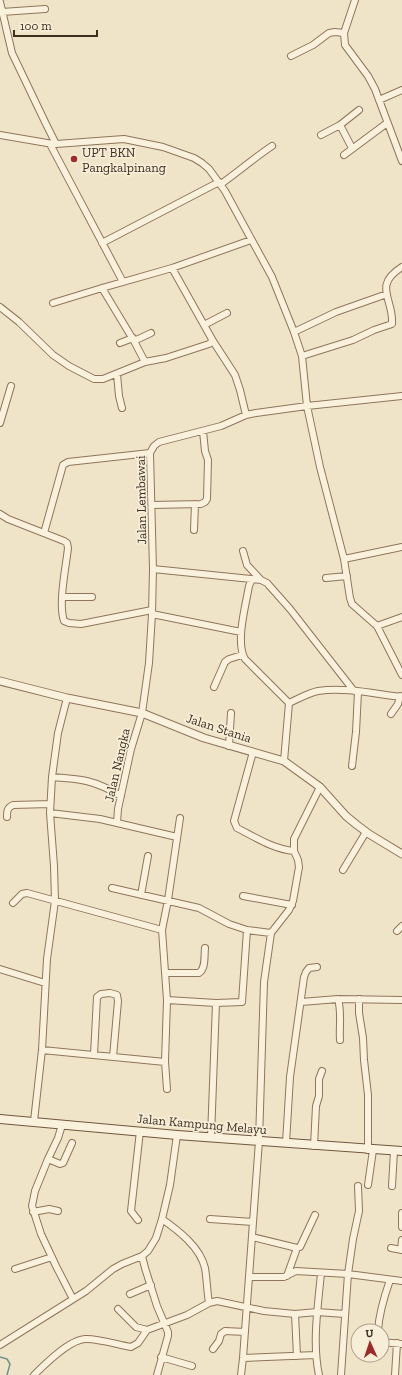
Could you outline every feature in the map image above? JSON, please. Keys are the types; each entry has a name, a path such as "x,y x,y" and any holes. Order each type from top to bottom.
{"main road":[{"name":"Jalan Kampung Melayu","path":"0,1119 177,1135 210,1136 314,1146 398,1151"}],"street":[{"path":"353,1 344,32 344,40 347,48 368,76 379,100 402,161"},
{"path":"0,2 12,53 53,144 123,282"},
{"path":"2,12 45,9"},
{"path":"292,56 313,45 329,33 344,32"},
{"path":"0,37 8,35"},
{"path":"379,100 402,90"},
{"path":"321,135 340,125 359,110"},
{"path":"344,155 387,123"},
{"path":"340,125 352,148"},
{"path":"0,135 53,144 110,139 124,139 148,143 194,158 209,169 220,183 272,277 302,356 307,406 320,468 344,560 352,604 377,626 402,675"},
{"path":"102,243 238,173 272,146"},
{"path":"53,303 172,268 251,240"},
{"path":"302,356 353,340 374,330 392,324 386,285 388,278 392,273 402,267"},
{"path":"172,268 204,325 235,375 246,415"},
{"path":"102,288 134,340 145,362"},
{"path":"294,332 336,312 387,294"},
{"path":"0,307 19,322 53,355 69,366 94,379 103,380 145,362 188,351 209,344 213,340"},
{"path":"204,325 228,313"},
{"path":"120,343 151,334"},
{"path":"117,374 119,396 122,408"},
{"path":"0,423 11,386"},
{"name":"Jalan Lembawai","path":"142,713 149,663 152,612 153,569 150,453 154,446 159,442 203,431 246,415 307,406 402,396"},
{"path":"152,505 201,504 205,502 207,499 208,460 204,451 203,431"},
{"path":"44,533 63,465 68,462 150,453"},
{"path":"194,530 195,504"},
{"path":"0,514 8,519 67,543 68,548 62,597 64,621 81,624 152,612 241,632"},
{"path":"344,560 402,547"},
{"path":"243,551 247,565 261,580"},
{"path":"153,569 261,580 267,583 290,609 356,692 356,732 352,766"},
{"path":"326,578 347,576"},
{"path":"252,579 249,586 241,632 242,655 289,704 284,761"},
{"path":"62,597 92,597"},
{"path":"377,626 402,617"},
{"path":"214,687 225,662 229,659 242,655"},
{"name":"Jalan Stania","path":"0,681 67,698 142,713 204,738 284,761 320,788 346,816 366,832 402,854"},
{"path":"289,704 317,692 333,690 401,697 391,714"},
{"path":"34,1122 42,1050 45,983 50,926 55,901 50,813 52,776 58,733 67,698"},
{"name":"Jalan Nangka","path":"117,823 131,749 142,713"},
{"path":"229,746 231,713"},
{"path":"253,752 234,820 234,825 236,828 268,844 294,851"},
{"path":"52,776 83,779 95,782 121,796"},
{"path":"241,1375 244,1358 259,1141 264,982 271,933 292,905 295,891 299,868 298,860 294,851 294,839 320,788"},
{"path":"7,817 9,806 12,805 50,804"},
{"path":"50,813 100,819 177,837"},
{"path":"167,1089 165,1062 167,1000 162,930 180,818"},
{"path":"343,870 366,832"},
{"path":"141,895 148,856"},
{"path":"112,888 199,908 229,924 247,930 271,933"},
{"path":"13,903 25,893 162,930"},
{"path":"243,896 292,905"},
{"path":"397,931 402,926"},
{"path":"167,1000 216,1003 240,1003 243,1001 247,930"},
{"path":"165,973 202,971 204,968 205,948"},
{"path":"286,1143 290,1076 306,972 311,967 317,967"},
{"path":"0,969 45,983"},
{"path":"94,1055 97,997 101,994 110,993 117,995 118,1001 113,1057"},
{"path":"301,1002 338,999 402,1000"},
{"path":"338,999 340,1040"},
{"path":"359,999 359,1013 363,1038 364,1069 368,1095 370,1150 368,1185"},
{"path":"210,1136 216,1003"},
{"path":"42,1050 165,1062"},
{"path":"314,1146 316,1106 319,1096 319,1078 322,1071"},
{"path":"62,1125 58,1138 35,1191 32,1206 41,1234 73,1299"},
{"path":"138,1220 131,1211 140,1131"},
{"path":"1,1342 86,1291 113,1269 142,1256 151,1247 156,1238 162,1220 170,1185 177,1135"},
{"path":"48,1159 60,1164 63,1163 72,1143"},
{"path":"392,1186 398,1151"},
{"path":"341,1375 348,1274 359,1210 358,1186"},
{"path":"33,1212 49,1209 58,1211"},
{"path":"402,1213 402,1227"},
{"path":"287,1276 297,1248 300,1247 315,1215"},
{"path":"210,1219 253,1222"},
{"path":"162,1220 184,1236 202,1260 209,1303"},
{"path":"252,1237 297,1248"},
{"path":"391,1248 402,1250 402,1240"},
{"path":"142,1256 168,1336 157,1375"},
{"path":"15,1269 52,1257"},
{"path":"249,1277 287,1276 296,1271 348,1274 402,1281"},
{"path":"319,1375 316,1355 317,1312 321,1273"},
{"path":"378,1323 381,1305 390,1280"},
{"path":"130,1294 151,1285"},
{"path":"118,1309 136,1327 146,1330 187,1315 209,1303 217,1301 264,1311 295,1314 317,1312 345,1314"},
{"path":"295,1314 297,1356"},
{"path":"34,1375 74,1342 91,1339 131,1347 138,1343 146,1330"},
{"path":"213,1349 219,1341 221,1334 225,1331 245,1332"},
{"path":"398,1372 399,1343"},
{"path":"244,1358 316,1355"},
{"path":"161,1357 192,1366"}],"waterway":[{"path":"0,1357 7,1359 10,1364 7,1375"}],"place":[{"name":"UPT BKN Pangkalpinang","path":"74,159"}]}
